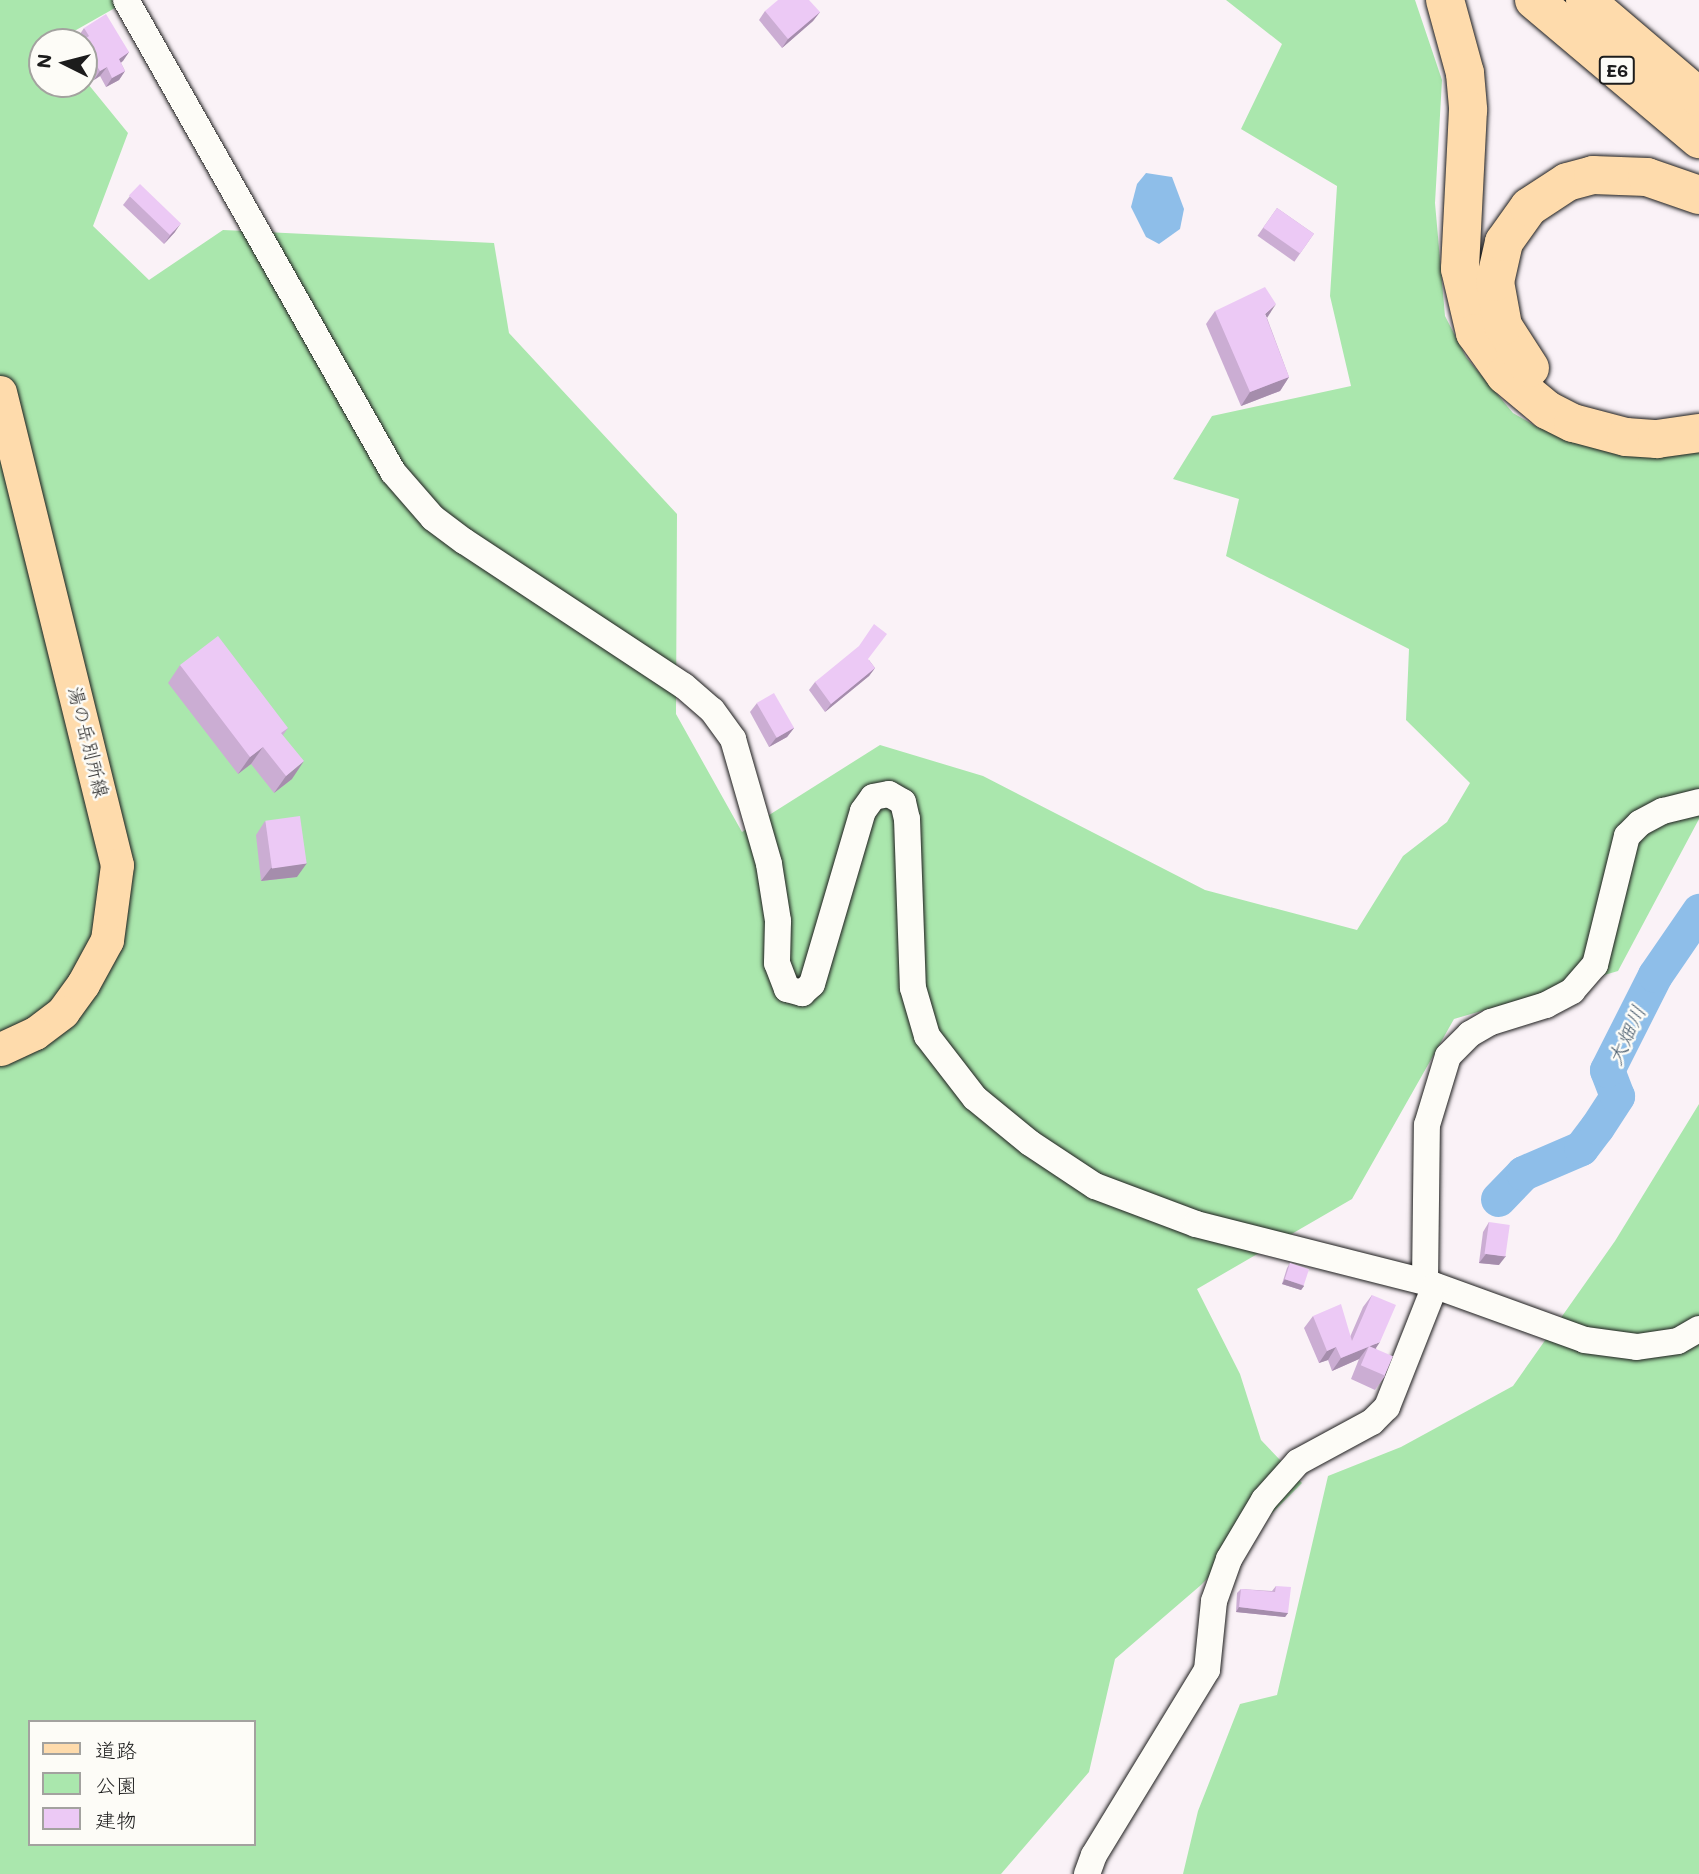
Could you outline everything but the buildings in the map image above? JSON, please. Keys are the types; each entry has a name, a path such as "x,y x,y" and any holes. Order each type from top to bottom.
{"highway":[{"path":"1445,0 1465,73 1468,110 1460,269 1475,333 1505,375 1547,410 1573,423 1626,437 1657,439 1699,433"},
{"name":"E6","path":"1534,0 1699,139"},
{"name":"E6","path":"1585,0 1699,97"},
{"path":"1699,195 1647,177 1618,173 1567,181 1529,207 1514,224 1497,263 1495,282 1508,335 1546,383 1570,398 1615,414 1658,418 1699,412"}],"main road":[{"name":"湯の岳別所線","path":"0,392 117,866 107,940 83,984 64,1012 35,1033 0,1049"}],"street":[{"path":"126,0 393,472 433,518 684,686 712,710 733,739 769,864 778,921 777,963 787,989 802,993 812,984 863,811 873,797 889,794 902,802 907,819 913,988 927,1036 975,1098 1030,1143 1095,1186 1196,1224 1430,1284 1586,1340 1637,1347 1678,1340 1699,1329"},
{"path":"1087,1874 1094,1854 1207,1670 1214,1601 1229,1559 1264,1500 1298,1462 1372,1422 1387,1407 1430,1284 1427,1125 1448,1056 1480,1028 1572,991 1594,965 1627,836 1640,823 1663,811 1699,802"}],"green space":[{"path":"0,0 129,0 80,28 28,28 28,98 98,96 128,133 93,226 149,280 223,230 494,243 509,333 677,514 676,714 742,832 880,745 983,776 1205,890 1357,930 1403,856 1447,822 1470,783 1406,720 1409,649 1226,556 1239,499 1173,479 1212,416 1351,386 1330,296 1337,186 1241,129 1282,44 1226,0 1415,0 1442,80 1435,203 1445,316 1466,357 1513,413 1539,428 1635,454 1699,449 1699,819 1618,971 1454,1019 1352,1199 1197,1289 1240,1374 1261,1440 1302,1483 1201,1585 1115,1659 1089,1772 1001,1874 0,1874"},
{"path":"1699,1104 1699,1874 1183,1874 1198,1811 1240,1704 1277,1695 1328,1476 1401,1447 1513,1386 1615,1241"}],"water":[{"path":"1146,173 1172,177 1184,209 1180,229 1159,244 1146,237 1131,207 1137,184"}],"waterway":[{"name":"大畑川","path":"1498,1199 1523,1173 1581,1148 1597,1127 1617,1096 1607,1070 1655,975 1699,911"}]}
